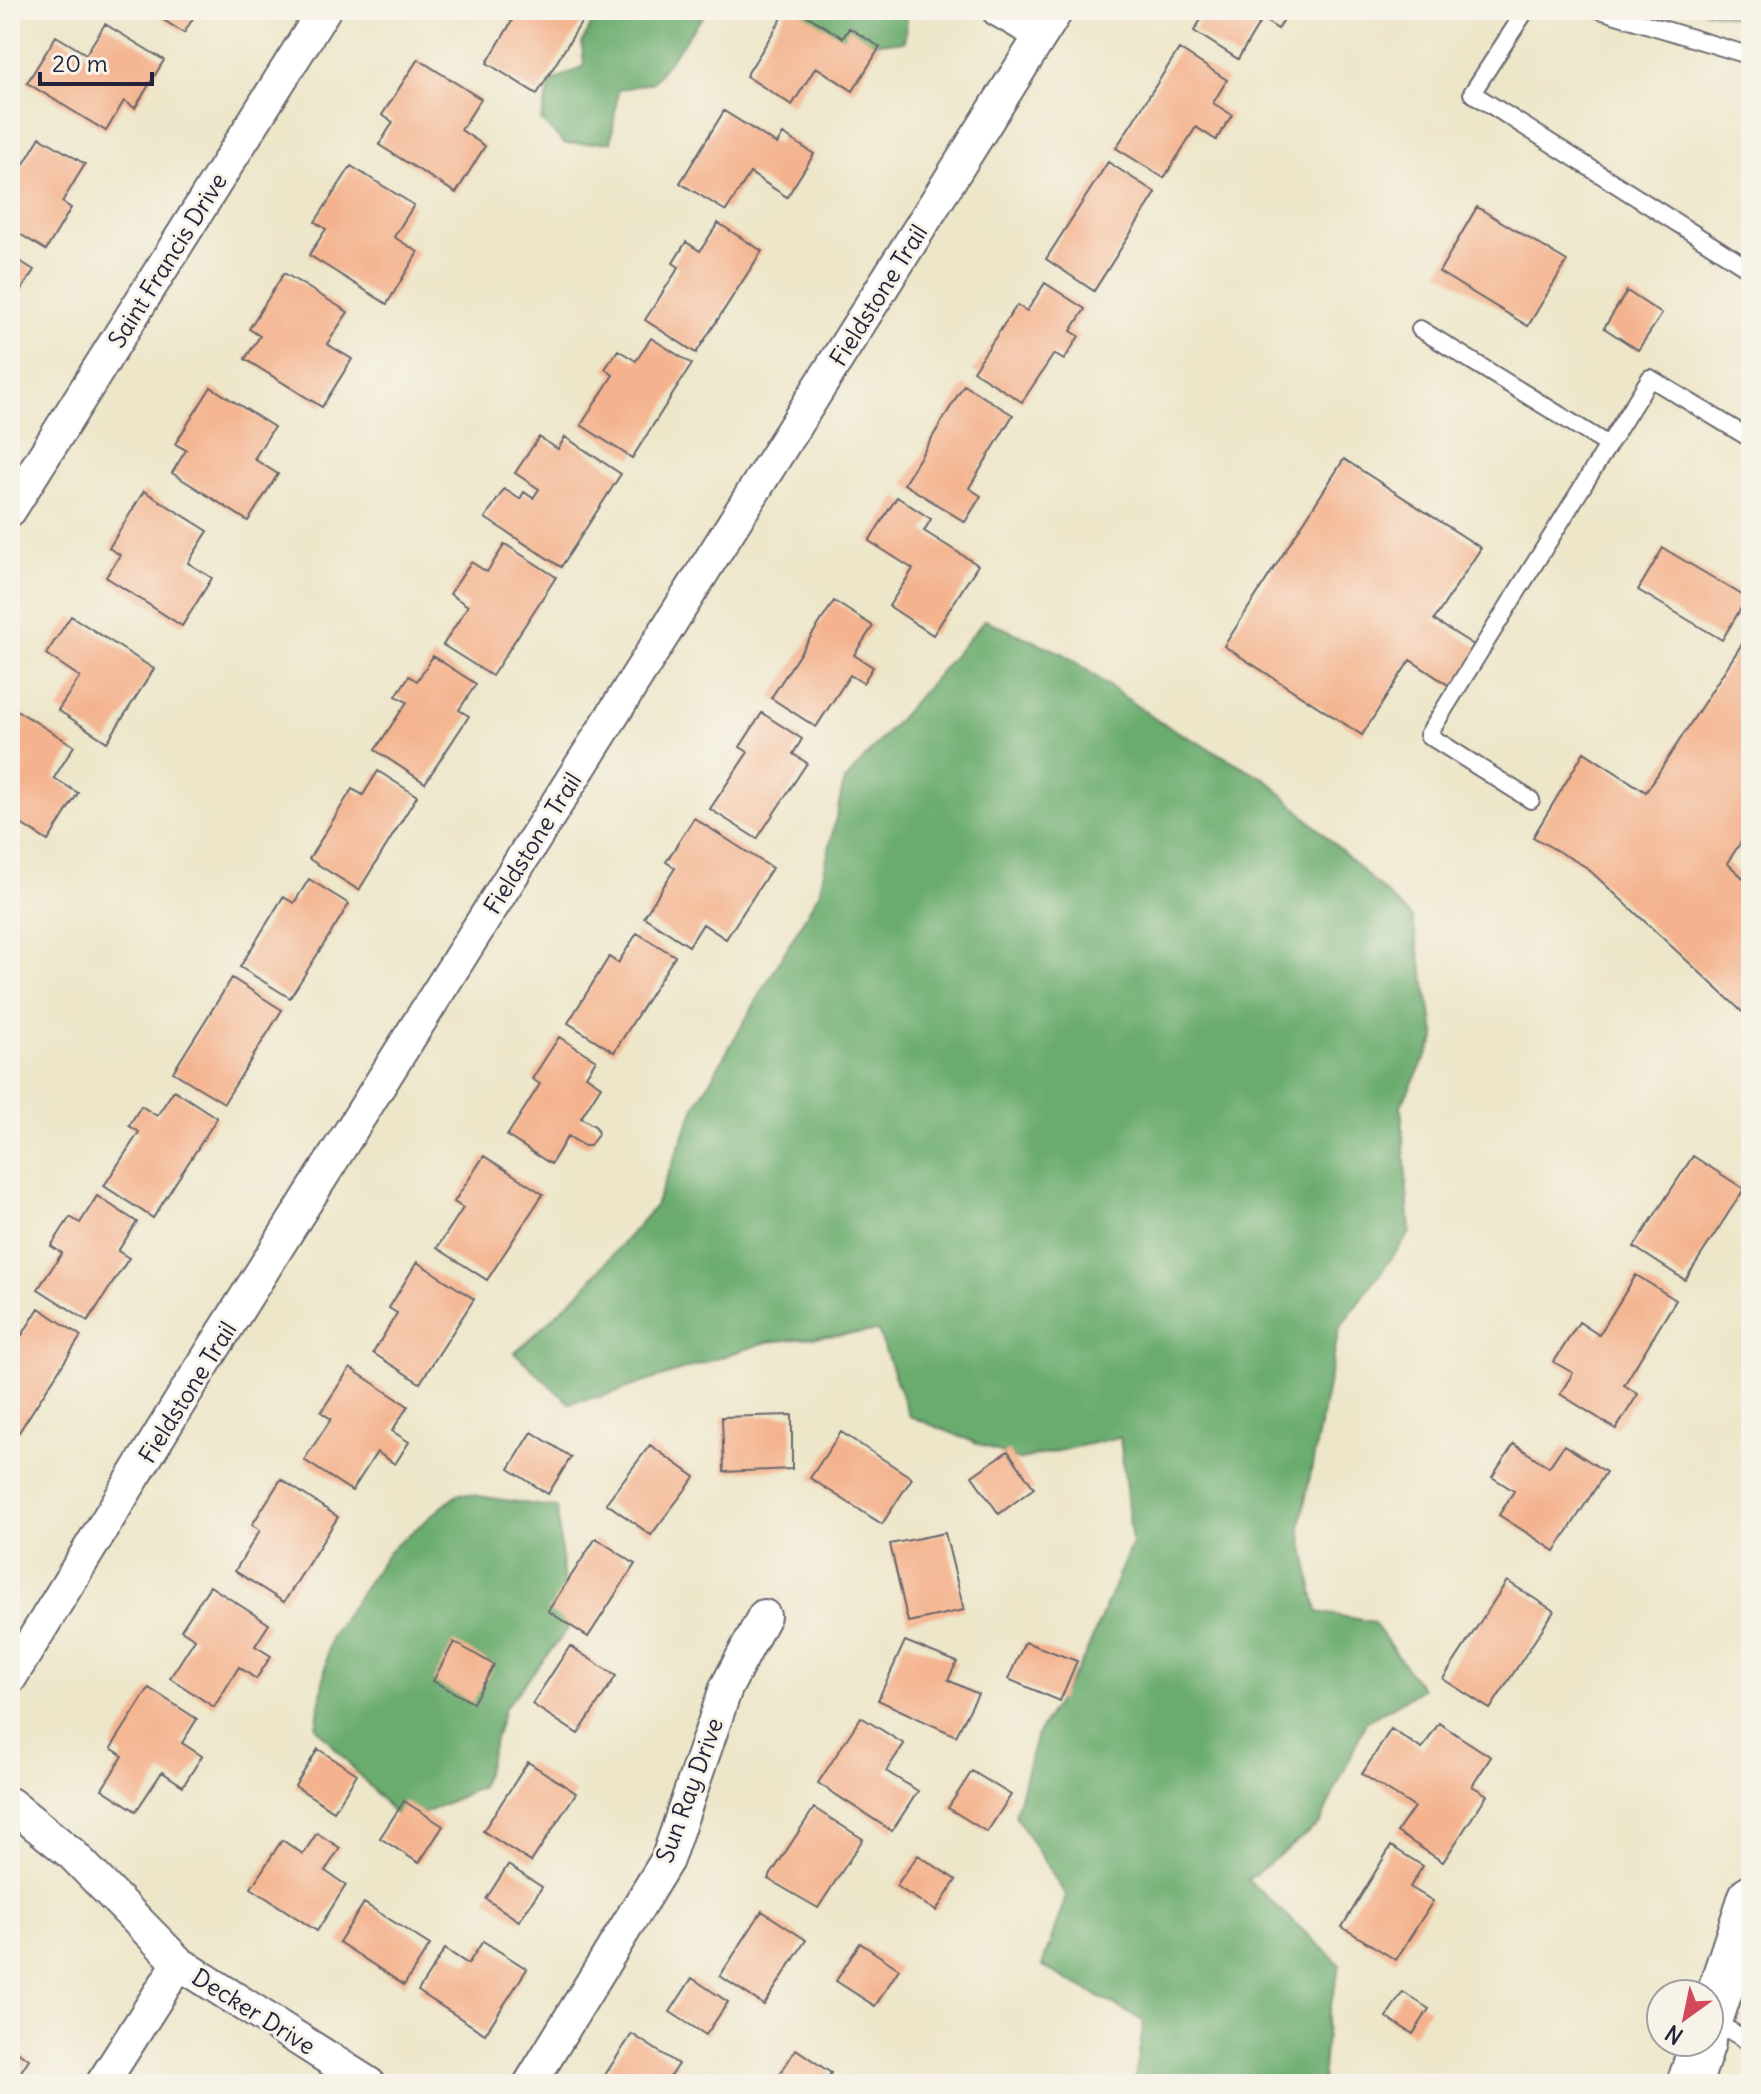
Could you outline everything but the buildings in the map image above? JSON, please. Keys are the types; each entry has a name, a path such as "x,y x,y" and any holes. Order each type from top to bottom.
{"main road":[{"path":"1724,1978 1751,1897"},
{"path":"1689,2084 1697,2058"}],"street":[{"name":"Saint Francis Drive","path":"10,510 324,10"},
{"path":"998,10 1049,23"},
{"name":"Fieldstone Trail","path":"10,1678 203,1365 1049,23"},
{"name":"Sun Ray Drive","path":"530,2084 667,1860 726,1688 764,1616"},
{"name":"Decker Drive","path":"10,1804 72,1854 179,1963 369,2084"},
{"path":"102,2084 179,1963"}],"lane":[{"path":"1526,10 1472,93 1751,270"},
{"path":"1600,10 1751,56"},
{"path":"1420,329 1608,445"},
{"path":"1531,800 1428,735 1650,378 1751,439"},
{"path":"1725,2034 1751,2043"}],"green space":[{"path":"599,10 708,10 653,82 618,90 611,142 565,144 541,121 551,82 584,66 582,43"},
{"path":"795,10 908,10 904,42 842,43"},
{"path":"1702,10 1751,10 1751,21"},
{"path":"985,620 1064,654 1158,721 1266,779 1412,918 1436,1038 1401,1105 1410,1233 1339,1329 1300,1527 1317,1612 1373,1622 1422,1689 1366,1722 1320,1823 1248,1880 1340,1964 1327,2021 1322,2084 1134,2084 1144,2021 1042,1966 1066,1896 1015,1815 1036,1737 1085,1656 1132,1543 1120,1437 1019,1460 909,1416 878,1331 767,1342 603,1396 569,1403 515,1353 582,1290 655,1206 696,1105 819,893 844,782"},
{"path":"459,1493 557,1508 568,1629 504,1709 481,1787 403,1823 316,1727 330,1638 389,1551"}]}
